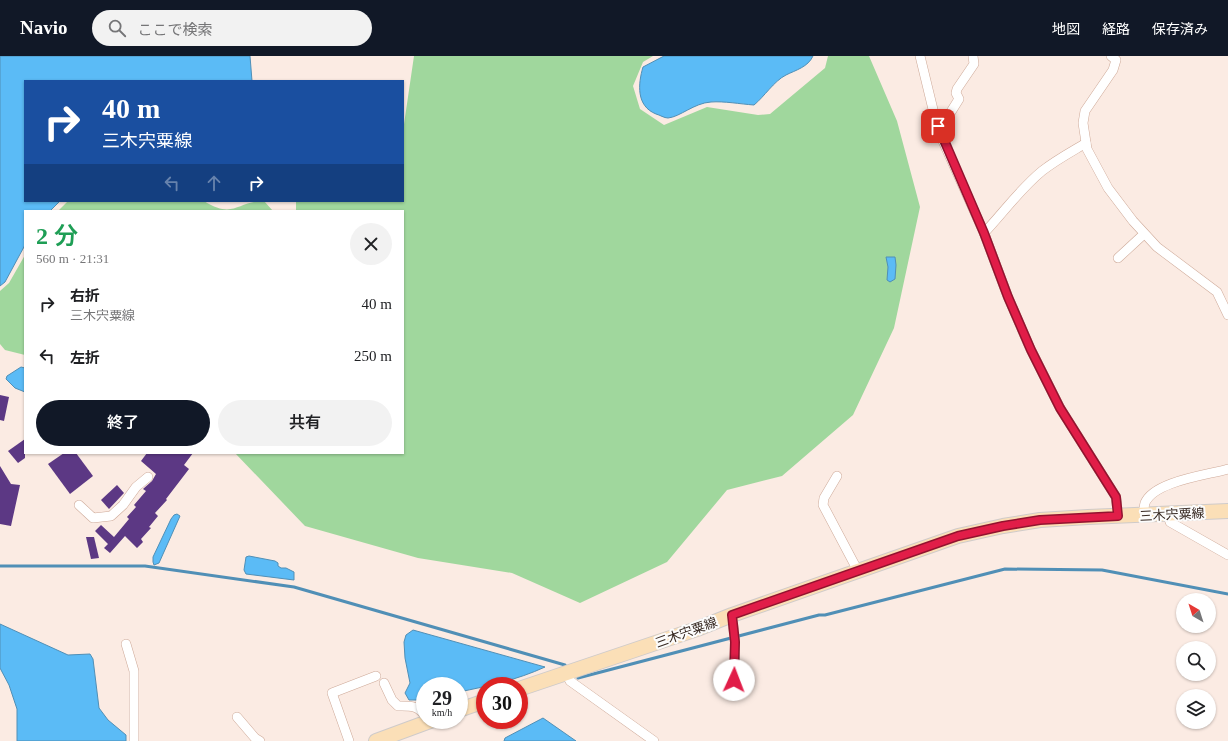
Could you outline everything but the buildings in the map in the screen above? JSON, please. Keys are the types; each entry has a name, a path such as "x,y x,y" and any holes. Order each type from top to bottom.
{"main road":[{"name":"三木宍粟線","path":"528,686 697,629 732,615 958,536 1040,520 1228,511"},
{"path":"376,741 416,724"}],"street":[{"path":"920,56 938,126 984,233 1008,297 1031,350 1060,408 1116,497 1118,516"},
{"path":"938,126 944,123 959,99 956,93 957,88 974,64 973,56"},
{"path":"1111,56 1116,60 1113,70 1085,111 1083,123 1087,149 1108,188 1133,222 1157,247 1214,289 1226,307 1228,315"},
{"path":"984,233 1029,183 1041,172 1064,155 1086,143"},
{"path":"1118,258 1144,234"},
{"path":"1143,515 1145,503 1150,496 1159,489 1177,482 1228,469"},
{"path":"837,476 824,498 823,505 858,571"},
{"path":"79,506 92,518 110,516 123,505 136,487 148,477"},
{"path":"1168,514 1170,522 1228,555"},
{"path":"732,615 735,642 734,680"},
{"path":"126,644 134,671 134,741"},
{"path":"566,674 570,681 654,741"},
{"path":"349,741 332,693 376,676"},
{"path":"384,683 392,700 398,706 416,707"},
{"path":"237,717 255,738 260,741"}],"green space":[{"path":"414,56 653,56 643,62 633,86 640,109 664,125 707,107 758,115 770,114 825,68 828,56 869,56 897,121 920,207 894,328 853,415 782,476 727,490 667,562 580,603 512,573 418,558 305,526 236,454 404,454 404,210 296,210 296,202 404,202 404,124"},
{"path":"67,202 206,202 222,209 229,209 255,202 265,202 272,210 59,210"},
{"path":"24,257 24,355 5,350 0,344 0,291 9,283"}],"water":[{"path":"0,56 250,56 252,80 24,80 24,202 59,202 51,210 24,210 24,247 5,282 0,286"},
{"path":"664,56 813,56 805,66 777,81 754,105 711,102 693,107 673,117 665,118 649,110 645,106 640,94 640,80 643,67"},
{"path":"886,257 895,257 895,279 890,282 887,280 888,267"},
{"path":"21,367 24,368 24,392 15,388 6,379 7,376"},
{"path":"177,514 180,516 159,563 154,565 153,557 171,519"},
{"path":"249,556 275,561 281,568 286,568 294,572 294,580 246,574 244,570 246,557"},
{"path":"0,624 68,655 90,654 93,659 99,708 108,720 126,735 126,741 17,741 17,709 9,685 0,668"},
{"path":"413,630 545,667 519,677 476,677 476,688 468,690 468,677 416,677 416,700 409,700 405,693 410,683 405,658 404,642 406,635"},
{"path":"543,718 576,741 504,741 505,738 522,729 528,729 528,726"}],"waterway":[{"path":"0,566 145,566 294,587 565,665"},
{"path":"578,678 819,615 825,615 1005,569 1102,570 1228,594"}],"route":[{"path":"734,680 735,642 732,615 958,536 1040,520 1118,516 1116,497 1060,408 1031,350 1008,297 984,233 938,130 938,126"}]}
